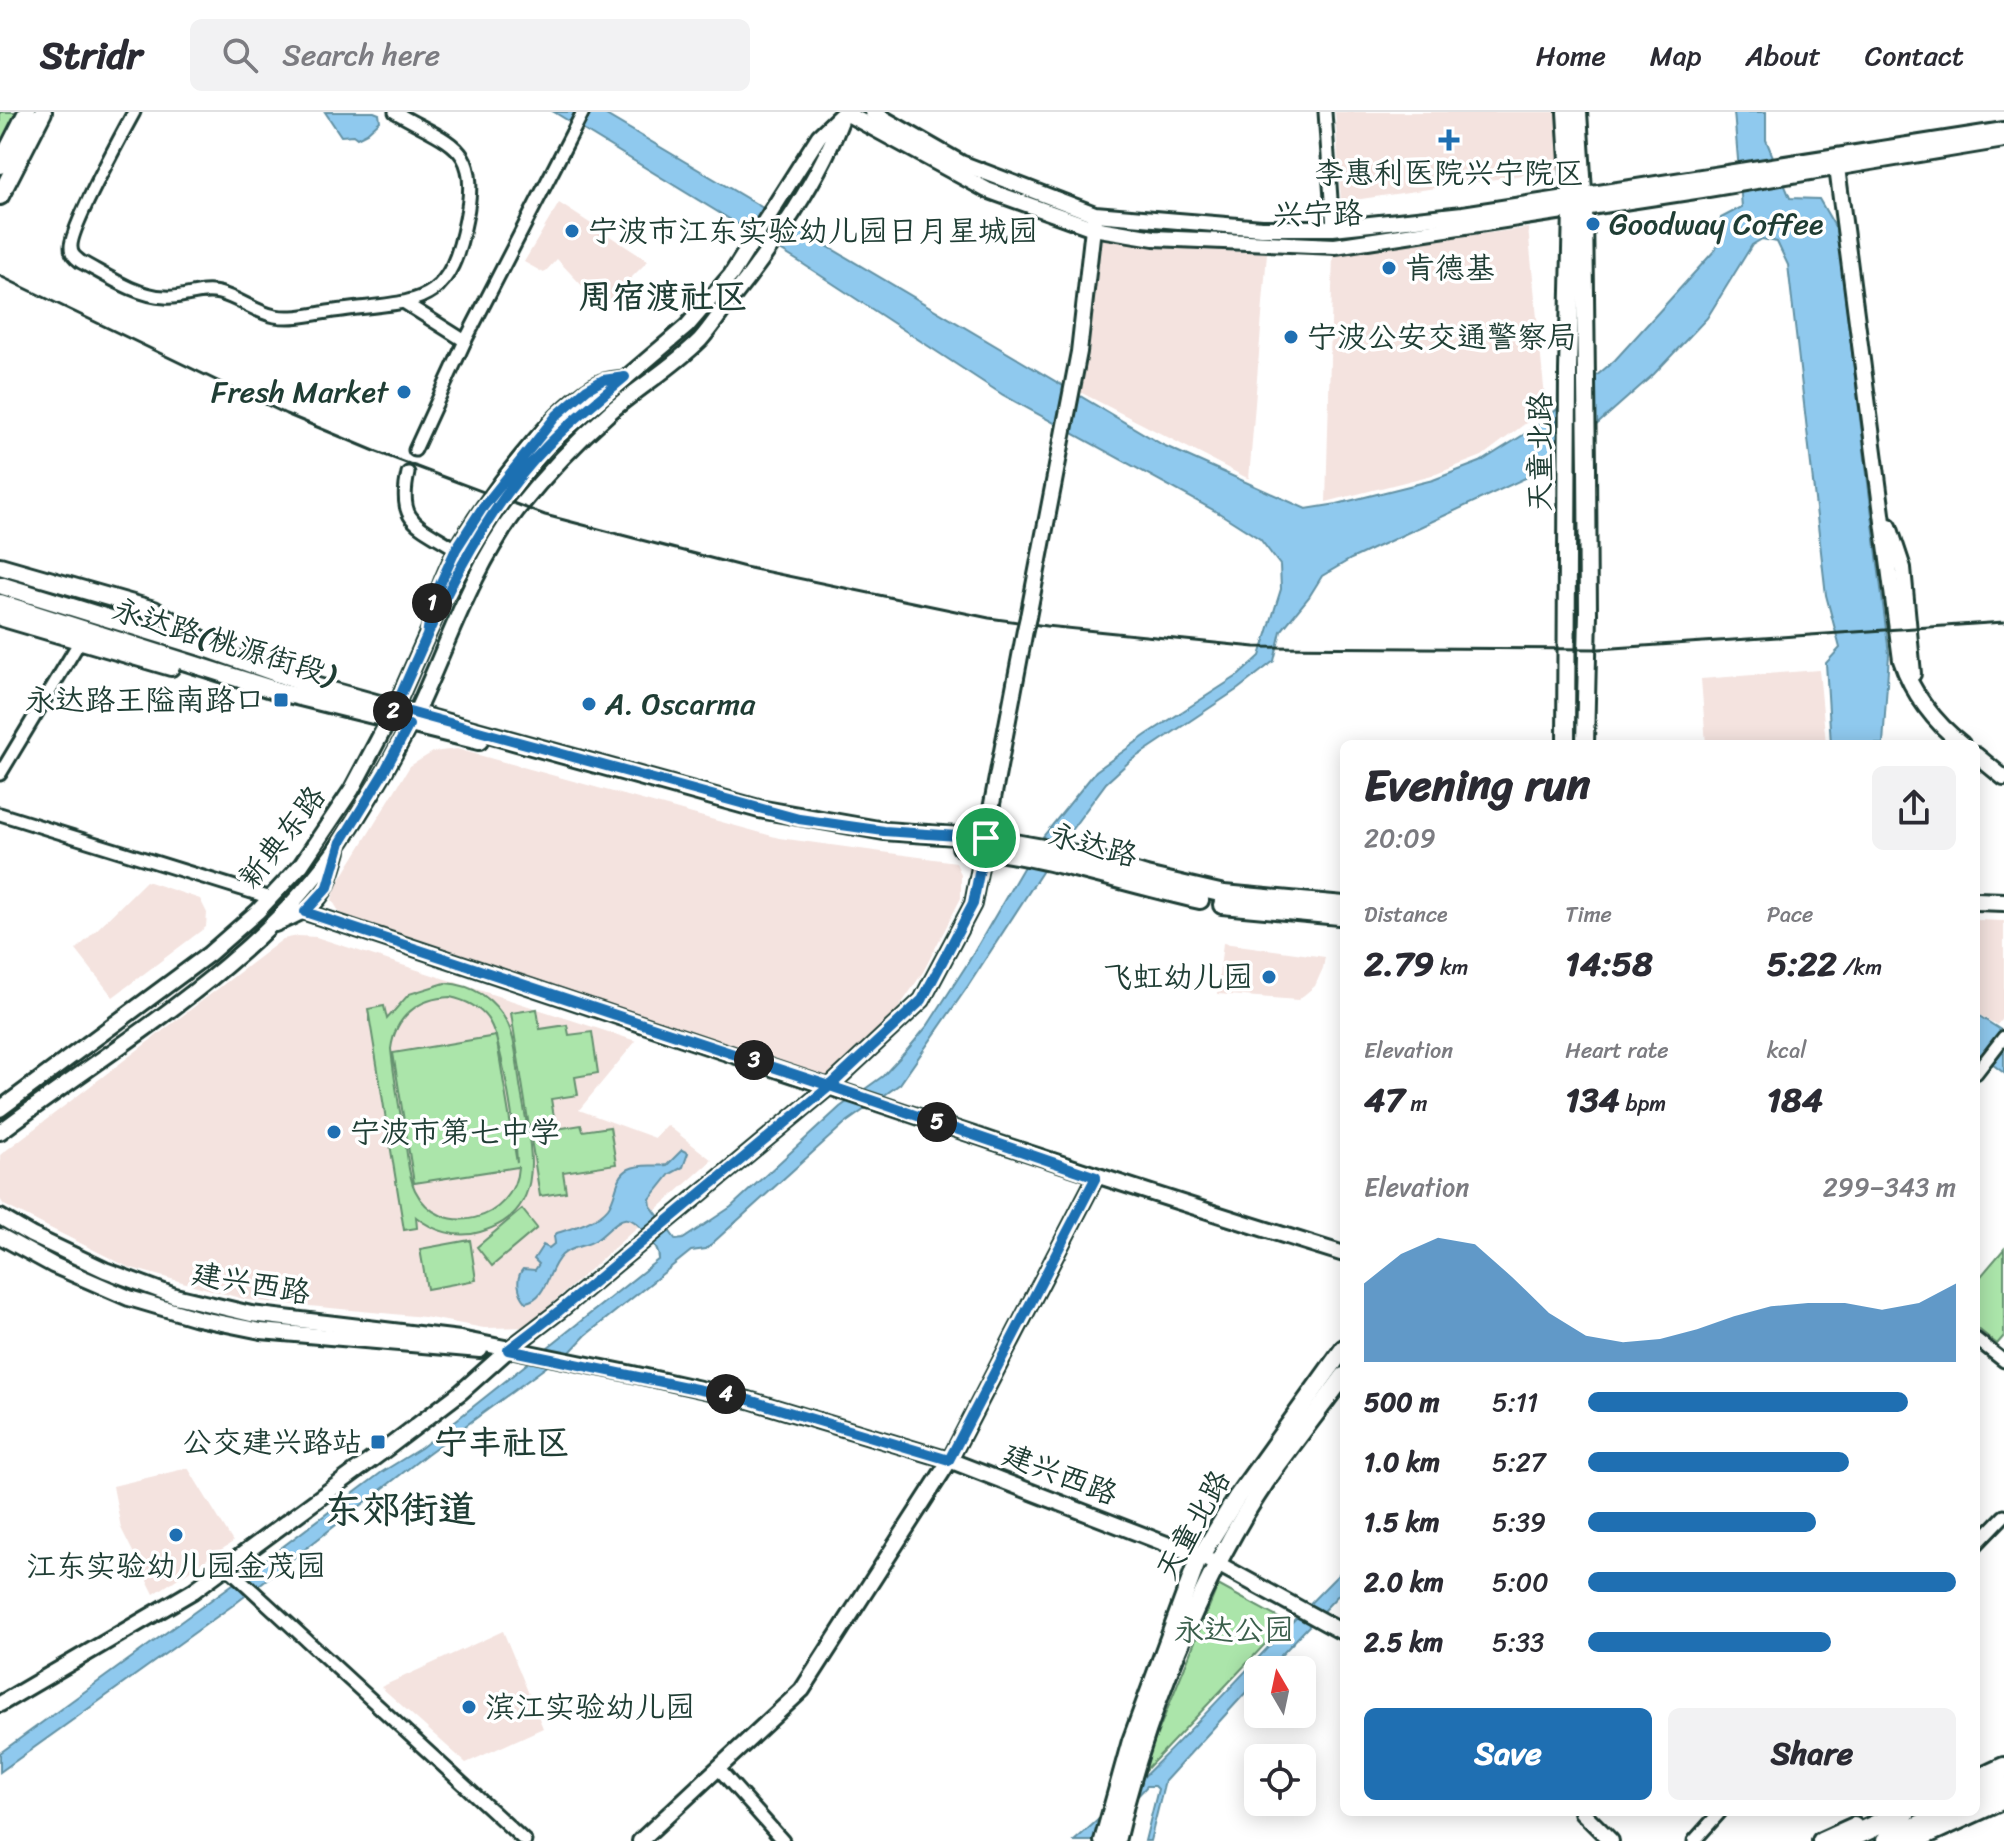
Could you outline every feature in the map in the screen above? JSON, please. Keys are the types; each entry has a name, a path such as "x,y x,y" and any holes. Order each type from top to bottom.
{"highway":[{"path":"1980,1779 2004,1768"},
{"path":"1980,1798 2004,1787"},
{"path":"1842,1841 1896,1816"},
{"path":"1887,1841 1941,1816"}],"main road":[{"path":"0,165 27,112"},
{"path":"0,196 43,112"},
{"name":"天童北路","path":"1566,112 1578,203 1584,367 1588,613 1585,740"},
{"path":"1578,112 1578,203"},
{"name":"天童北路","path":"1566,740 1568,387 1578,203"},
{"path":"0,566 154,610 227,656"},
{"name":"永达路(桃源街段)","path":"0,585 227,656 392,714"},
{"name":"永达路(桃源街段)","path":"0,603 255,684 412,719"},
{"path":"0,617 151,662 255,684"},
{"name":"永达路","path":"412,719 799,819 1024,850 1224,894 1340,905"},
{"name":"永达路","path":"1070,859 1143,888 1223,905 1340,916"},
{"path":"1980,901 2004,902"},
{"path":"1980,911 2004,912"},
{"name":"天童北路","path":"1108,1838 1115,1798 1147,1697 1201,1557 1237,1497 1340,1354"},
{"name":"天童北路","path":"1108,1838 1121,1822 1132,1779 1167,1680 1218,1564 1245,1514 1340,1382"},
{"path":"1980,1769 2004,1759"},
{"path":"1980,1811 2004,1800"},
{"path":"1821,1841 1876,1816"},
{"path":"1914,1841 1969,1816"}],"street":[{"path":"134,112 72,239 72,253 81,262 153,296 169,298 218,292 273,316 286,317 405,303 425,297 448,277 461,249 471,195 468,162 454,146 395,112"},
{"path":"415,450 465,341 583,112"},
{"name":"新典东路","path":"0,1109 209,954 271,898 301,865 352,789 392,714 442,601 497,508 546,446 687,326 731,275 819,136 844,112"},
{"name":"新典东路","path":"0,1132 103,1060 238,956 290,906 341,842 384,772 412,719 482,565 515,513 567,452 612,410 700,339 789,217 836,135 844,112"},
{"name":"兴宁路","path":"844,112 987,190 1154,238 1335,246 1836,161"},
{"name":"兴宁路","path":"872,112 961,163 1094,221 1333,228 1578,203"},
{"path":"1325,112 1333,228"},
{"path":"1836,161 2004,130"},
{"path":"1836,161 2004,140"},
{"path":"1836,161 1882,507 1903,568 1910,657 1921,698 1945,731 1957,740"},
{"path":"0,1704 229,1568 461,1392 836,1088 922,1000 973,904 1073,383 1094,221"},
{"path":"405,303 465,341"},
{"path":"427,636 432,602 456,549 481,510 557,415 587,389 603,380 625,377"},
{"path":"408,473 403,502 409,518 456,549"},
{"path":"0,774 80,641"},
{"path":"1980,758 2004,778"},
{"path":"0,814 271,898"},
{"path":"267,928 305,912 328,887 341,842"},
{"path":"305,912 1096,1177 1340,1253"},
{"path":"1980,1068 2004,1037"},
{"path":"640,1841 802,1690 949,1460 1096,1177"},
{"name":"建兴西路","path":"0,1217 105,1270 175,1296 251,1314 460,1339 570,1361 749,1400 949,1460 1218,1564 1340,1631"},
{"name":"建兴西路","path":"0,1236 53,1265 129,1298 197,1318 261,1331 462,1350 514,1351"},
{"path":"1980,1342 2004,1361"},
{"path":"1980,1541 2004,1516"},
{"path":"229,1568 525,1841"},
{"path":"718,1768 783,1841"},
{"path":"1586,1816 1611,1841"},
{"path":"1694,1841 1716,1816"}],"shaded area":[{"name":"李惠利医院兴宁院区","path":"1335,112 1560,112 1564,169 1341,202"},
{"name":"宁波市江东实验幼儿园日月星城园","path":"559,203 648,261 602,307 557,259 544,273 524,262"},
{"path":"1528,228 1546,408 1482,456 1436,474 1326,502 1333,253"},
{"path":"1102,238 1164,248 1267,253 1249,479 1078,391"},
{"path":"1819,670 1826,740 1706,740 1701,679"},
{"path":"457,749 779,838 956,862 961,875 961,898 923,972 890,1021 826,1077 343,918 332,900 335,888 410,766 433,752"},
{"path":"146,881 200,899 207,913 206,927 113,997 76,950"},
{"path":"1980,920 2004,921 2004,1016 1997,1025 1980,1015"},
{"name":"宁波市第七中学","path":"316,937 636,1041 579,1110 655,1138 667,1125 712,1160 526,1327 484,1328 424,1317 247,1300 128,1267 4,1205 0,1199 0,1155 283,939"},
{"name":"飞虹幼儿园","path":"1223,943 1325,957 1323,968 1315,986 1298,1000 1217,994"},
{"name":"江东实验幼儿园金茂园","path":"188,1468 233,1542 154,1594 121,1528 113,1486"},
{"name":"滨江实验幼儿园","path":"503,1631 543,1728 466,1763 381,1687"}],"green space":[{"path":"0,112 19,112 0,150"},
{"path":"445,983 474,990 497,1007 511,1032 531,1154 530,1174 527,1193 518,1209 503,1222 480,1232 463,1235 446,1232 416,1217 417,1228 404,1230 368,1009 384,1006 387,1019 409,994","holes":["455,998 475,1007 487,1018 495,1036 393,1053 414,1183 518,1167 514,1186 504,1201 491,1211 475,1218 441,1216 426,1206 415,1190 391,1049 403,1019 418,1005 428,1001","497,1042 511,1110 517,1163"]},
{"path":"537,1009 540,1029 567,1025 569,1035 592,1032 598,1073 575,1077 578,1095 551,1099 556,1129 581,1125 583,1131 610,1127 616,1164 563,1172 566,1192 540,1196 511,1013"},
{"path":"522,1209 537,1228 492,1266 477,1247"},
{"path":"470,1240 476,1280 427,1289 420,1249"},
{"path":"2004,1249 2004,1336 1997,1344 1980,1330 1980,1277"},
{"name":"永达公园","path":"1218,1585 1286,1622 1254,1656 1244,1656 1244,1666 1140,1776"}],"water":[{"path":"325,112 374,112 379,114 380,121 357,138 353,135 341,136"},
{"path":"554,112 601,112 1163,445 1306,509 1433,480 1480,462 1536,427 1615,360 1716,249 1721,218 1742,207 1734,112 1766,112 1766,140 1790,198 1819,199 1837,230 1889,654 1883,740 1831,740 1826,663 1840,648 1826,595 1788,265 1777,242 1762,239 1752,245 1707,318 1654,374 1593,428 1532,475 1351,559 1322,576 1281,631 1274,661 1238,689 1130,761 1106,783 1055,852 900,1084 844,1124 706,1249 691,1251 586,1335 571,1351 427,1454 236,1603 0,1772 0,1753 382,1472 421,1448 659,1259 656,1248 638,1224 620,1220 596,1240 562,1255 539,1295 526,1302 521,1294 518,1281 521,1273 523,1269 535,1270 539,1264 534,1259 543,1245 549,1248 555,1243 557,1233 585,1224 604,1213 624,1172 638,1166 667,1165 682,1150 688,1153 683,1167 670,1174 650,1199 651,1206 676,1240 683,1239 731,1207 840,1107 883,1076 928,1025 1037,844 1096,771 1239,675 1260,656 1281,589 1280,565 1260,539 1219,513 1003,395 803,264"},
{"path":"1980,1017 2004,1032 2004,1073 1980,1055"},
{"path":"1340,1573 1340,1593 1280,1656 1260,1656"},
{"path":"1244,1673 1244,1694 1165,1781 1150,1841 1145,1841 1158,1789 1155,1786 1147,1786 1096,1841 1074,1841 1145,1776"}],"tunnel":[{"path":"408,473 415,450"}],"railway":[{"path":"0,276 286,414 545,515 745,567 989,618 1255,647 1599,649 2004,622"}],"place":[{"name":"李惠利医院兴宁院区","path":"1449,140"},
{"name":"Goodway Coffee","path":"1593,224"},
{"name":"宁波市江东实验幼儿园日月星城园","path":"572,231"},
{"name":"肯德基","path":"1389,268"},
{"name":"宁波公安交通警察局","path":"1291,337"},
{"name":"Fresh Market","path":"404,392"},
{"name":"永达路王隘南路口","path":"281,700"},
{"name":"A. Oscarma","path":"589,704"},
{"name":"飞虹幼儿园","path":"1269,977"},
{"name":"宁波市第七中学","path":"334,1132"},
{"name":"公交建兴路站","path":"378,1442"},
{"name":"江东实验幼儿园金茂园","path":"176,1535"},
{"name":"滨江实验幼儿园","path":"469,1707"}],"district":[{"name":"周宿渡社区","path":"663,297"},
{"name":"宁丰社区","path":"502,1443"},
{"name":"东郊街道","path":"400,1509"}],"route":[{"path":"986,838 884,831 799,819 395,708 427,636 432,602 456,549 481,510 557,415 587,389 603,380 625,377 546,446 497,508 442,601 395,708 389,719 409,725 341,842 328,887 305,912 830,1086 508,1350 749,1400 949,1460 1096,1177 830,1086 922,1000 973,904 986,838"}]}
